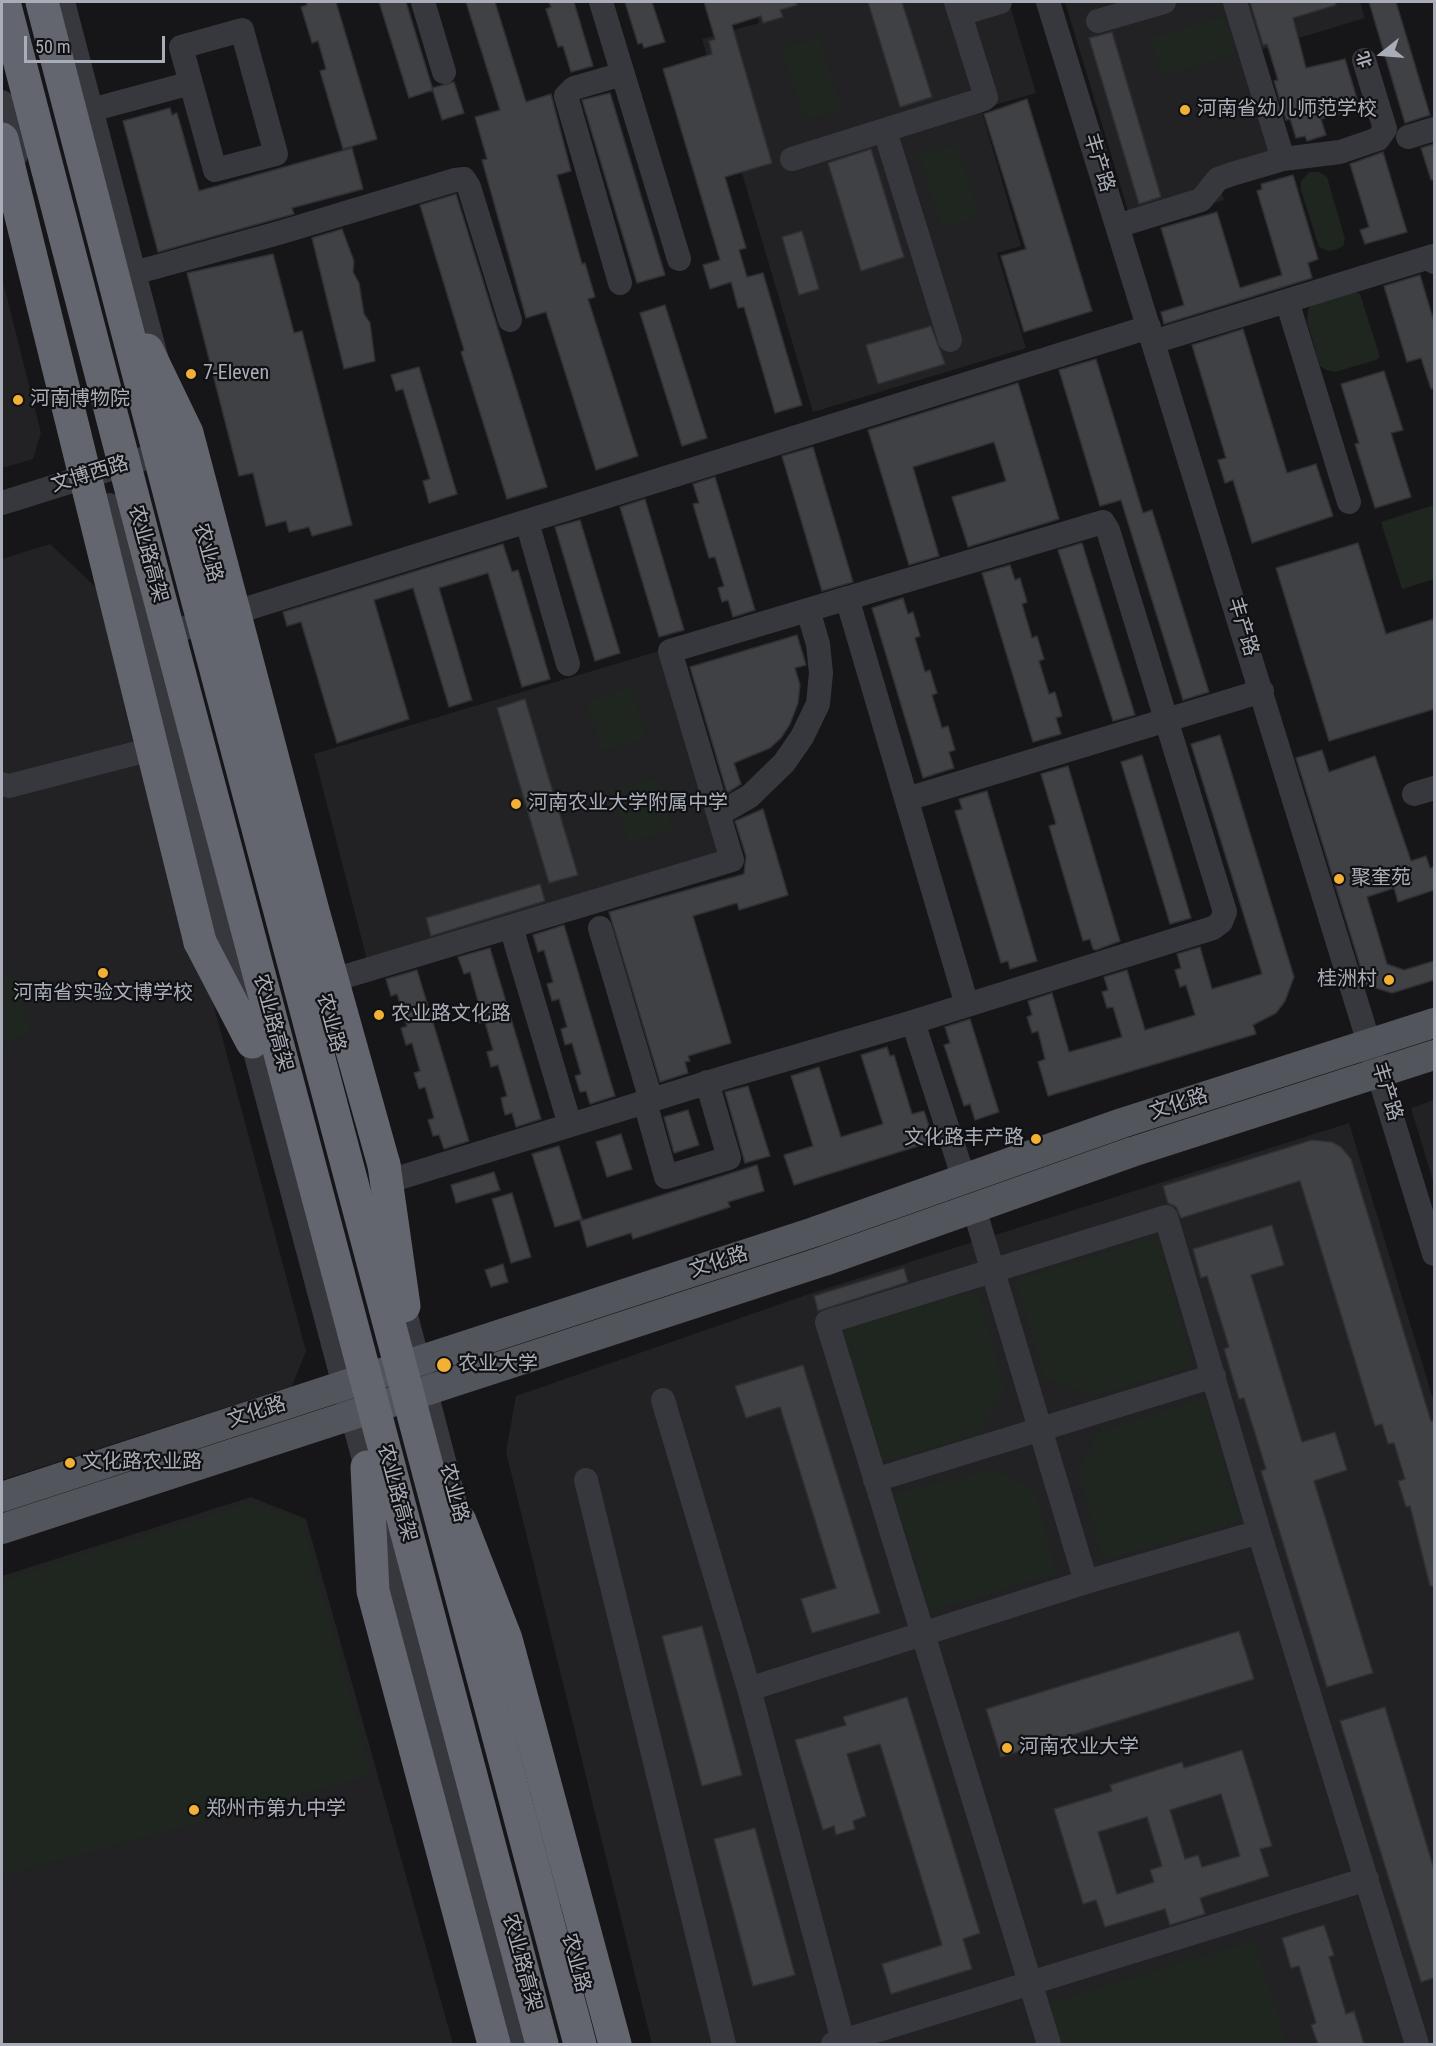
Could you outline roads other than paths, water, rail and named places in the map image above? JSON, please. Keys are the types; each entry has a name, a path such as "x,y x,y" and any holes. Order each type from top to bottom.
{"highway":[{"name":"农业路高架","path":"4,2 542,2044"},
{"name":"农业路高架","path":"42,2 124,278 580,2044"},
{"path":"2,139 200,942 252,1042"},
{"path":"124,278 187,433 385,1174 404,1306"},
{"path":"367,1467 373,1591 494,2044"},
{"path":"460,1521 506,1639 615,2044"}],"main road":[{"name":"文化路","path":"2,1497 814,1232 1122,1123 1434,1023"},
{"name":"文化路","path":"2,1529 824,1261 1132,1152 1434,1055"}],"street":[{"name":"农业路","path":"63,2 91,110 124,278 179,447 597,2044"},
{"path":"423,2 444,72"},
{"path":"601,2 679,260"},
{"path":"792,159 978,103 986,97 958,8 1000,2"},
{"name":"丰产路","path":"1048,2 1380,1072 1434,1254"},
{"path":"1098,21 1164,2"},
{"path":"1235,2 1282,159"},
{"path":"242,30 276,154 215,170 191,83 181,46 242,30"},
{"path":"1118,226 1201,200 1218,179 1282,159 1340,152 1378,139 1385,129 1364,60"},
{"path":"620,283 566,96 574,88 623,74"},
{"path":"91,110 191,83"},
{"path":"2,102 520,2044"},
{"path":"1408,136 1434,129"},
{"path":"885,131 950,340"},
{"path":"124,278 464,179 469,187 510,320"},
{"path":"145,641 527,522 1151,334 1287,301 1433,256 1434,262"},
{"path":"1287,301 1349,502"},
{"name":"文博西路","path":"2,503 179,447"},
{"path":"527,522 568,664"},
{"path":"320,984 726,864 732,860 670,651 1102,522 1108,530 1225,912 1221,922 1213,928 913,1022 570,1125 385,1174"},
{"path":"847,598 967,1005"},
{"path":"719,814 750,796 784,763 802,737 818,704 821,673 818,644 808,610"},
{"path":"907,799 1262,691"},
{"path":"2,784 9,786 152,748"},
{"path":"511,927 570,1125"},
{"path":"600,928 648,1101 666,1177 729,1158 707,1083"},
{"path":"913,1022 964,1179"},
{"path":"974,1208 1086,1582"},
{"path":"1049,2044 827,1322 1166,1217 1259,1532 1417,2044"},
{"path":"875,1480 1214,1376"},
{"path":"663,1400 749,1689 838,2043 1029,1982 1367,1880"},
{"path":"586,1480 724,2044"},
{"path":"749,1689 1086,1582 1259,1532"}],"place":[{"name":"河南省幼儿师范学校","path":"1185,110"},
{"name":"7-Eleven","path":"191,374"},
{"name":"河南博物院","path":"18,400"},
{"name":"河南农业大学附属中学","path":"516,804"},
{"name":"聚奎苑","path":"1339,879"},
{"name":"河南省实验文博学校","path":"103,973"},
{"name":"桂洲村","path":"1389,980"},
{"name":"农业路文化路","path":"379,1015"},
{"name":"文化路丰产路","path":"1036,1139"},
{"name":"农业大学","path":"444,1365"},
{"name":"文化路农业路","path":"70,1463"},
{"name":"河南农业大学","path":"1007,1748"},
{"name":"郑州市第九中学","path":"194,1810"}]}
